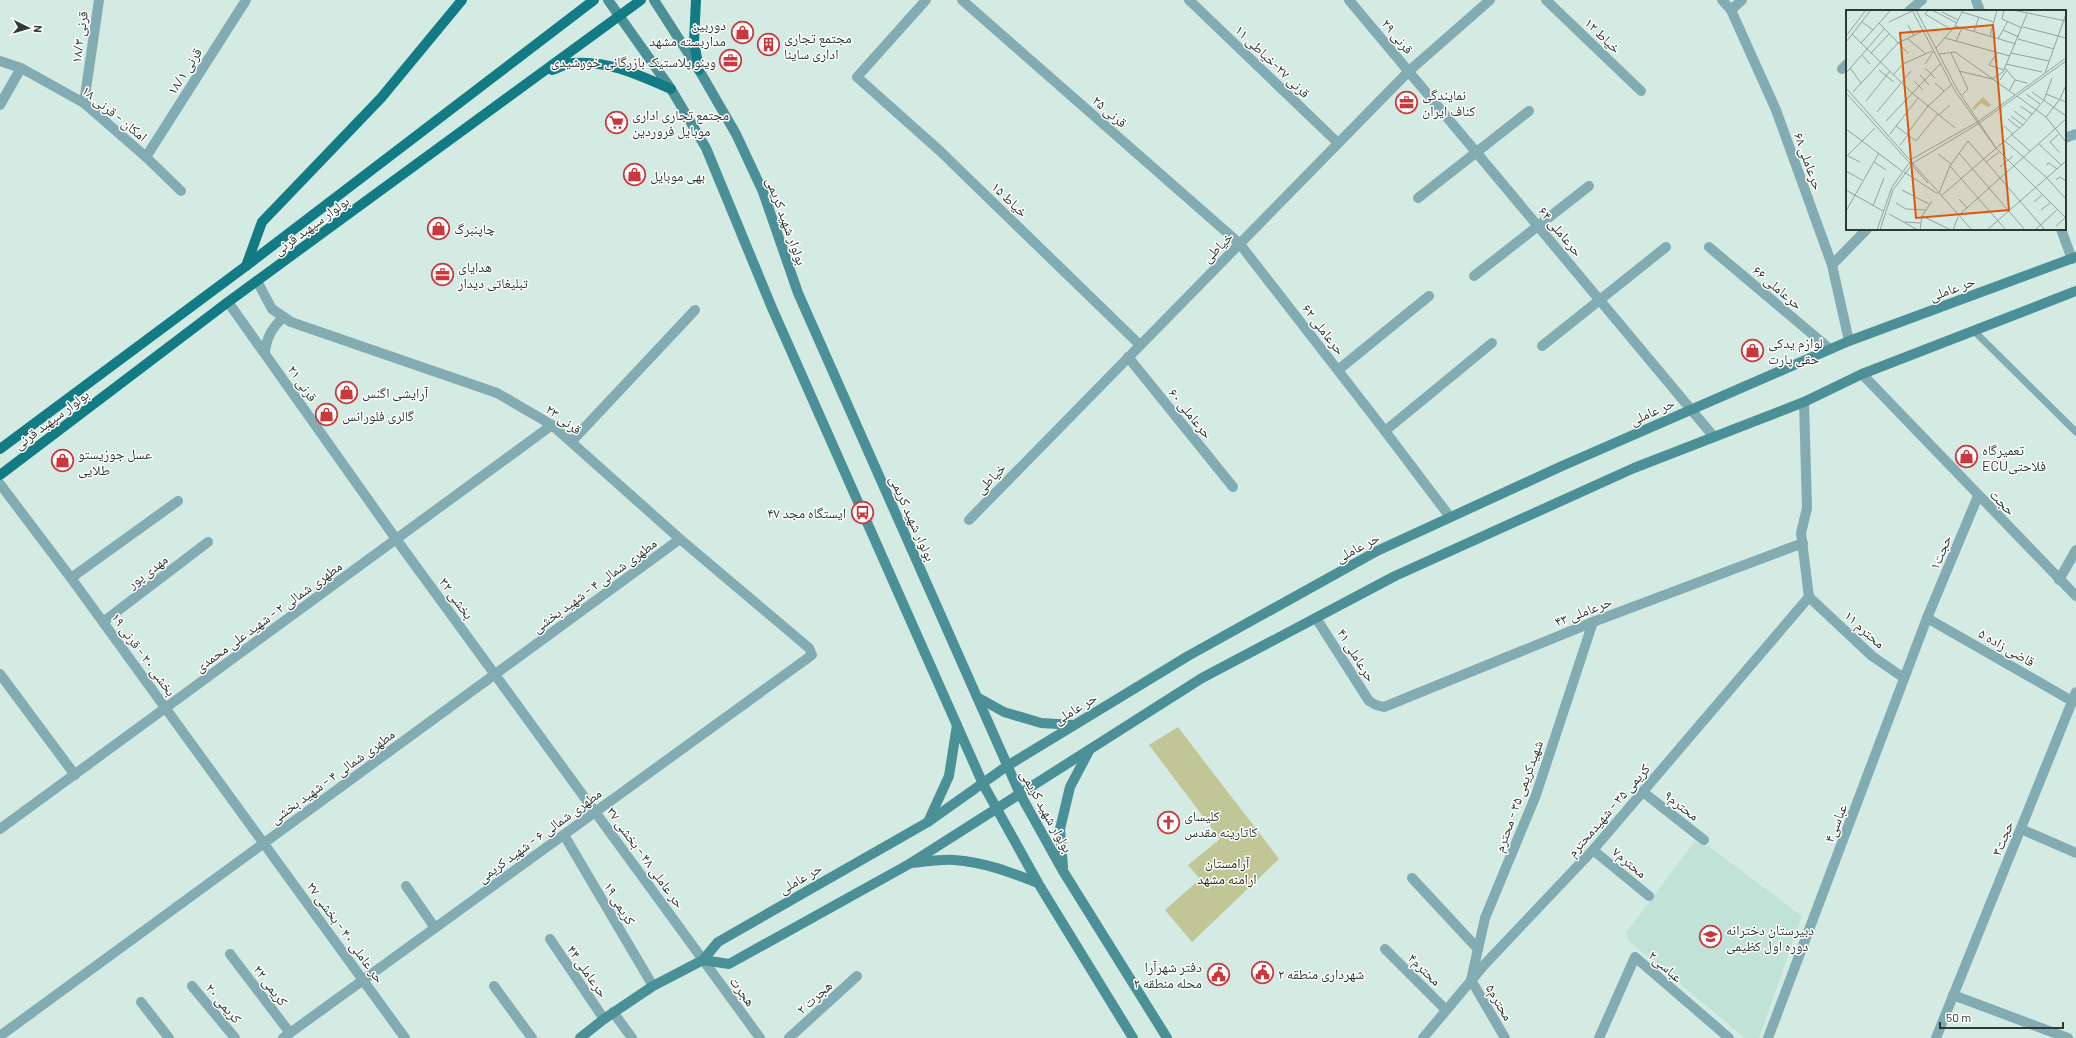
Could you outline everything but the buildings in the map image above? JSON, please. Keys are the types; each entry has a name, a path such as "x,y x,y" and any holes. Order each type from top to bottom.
{"main road":[{"path":"246,266 262,222 381,98 462,0"},
{"name":"بولوار سپهبد قرنی","path":"0,449 246,266 594,0"},
{"path":"608,0 671,89 706,148 772,308 983,784 1038,883 1133,1038"},
{"name":"بولوار سپهبد قرنی","path":"0,475 228,302 641,0"},
{"name":"بولوار شهید کریمی","path":"654,0 699,70 736,134 763,192 798,293 1020,794 1064,870 1167,1038"},
{"path":"696,0 694,41 699,70"},
{"path":"539,76 572,63 607,65 629,70 671,89"},
{"name":"حر عاملی","path":"580,1038 604,1019 653,986 703,960 718,942 928,822 1007,766 1188,656 1370,554 1692,409 1849,341 2074,258"},
{"path":"703,960 729,964 911,863 1202,678 1402,573 1634,468 1804,402 1862,374 2076,291"},
{"path":"977,697 1004,712 1041,723 1074,725"},
{"path":"928,822 948,776 957,725"},
{"path":"1064,870 1060,829 1070,787 1090,749"},
{"path":"911,863 954,860 997,867 1038,883"}],"street":[{"name":"قرنی ۱۸/۳","path":"84,103 99,0"},
{"name":"قرنی ۱۸/۱","path":"146,157 246,0"},
{"name":"خیاط ۱۵","path":"926,0 857,77 940,151 1140,345"},
{"name":"قرنی ۲۵","path":"962,0 1239,244"},
{"name":"قرنی ۲۷-خیاطی ۱۱","path":"1189,0 1338,143"},
{"name":"قرنی ۲۹","path":"1350,0 1409,71"},
{"name":"خیاطی","path":"969,520 1409,71 1490,0"},
{"name":"خیاط ۱۲","path":"1546,0 1641,91"},
{"name":"حرعاملی ۶۸","path":"1722,0 1731,10 1776,110 1832,265 1849,341"},
{"path":"1731,10 1742,0"},
{"path":"1910,10 1922,0"},
{"path":"1976,0 1980,10"},
{"name":"امکان - قرنی ۱۸","path":"0,61 21,68 84,103 146,157 181,191"},
{"path":"0,105 21,68"},
{"name":"حرعاملی ۶۴","path":"1409,71 1714,437"},
{"path":"1418,198 1529,111"},
{"path":"2066,138 2076,134"},
{"path":"1474,276 1589,186"},
{"path":"1832,265 1866,230"},
{"path":"2061,230 2074,258"},
{"name":"حرعاملی ۶۲","path":"1239,244 1338,370 1450,517"},
{"name":"حرعاملی ۶۶","path":"1709,246 1830,349"},
{"path":"1542,346 1666,247"},
{"name":"قرنی ۲۳","path":"257,281 272,309 291,322 497,393 552,425 572,441 680,539 809,648 812,655"},
{"path":"1338,370 1429,296"},
{"name":"قرنی ۲۱","path":"228,302 396,539"},
{"path":"572,441 695,310"},
{"path":"265,353 269,333 275,324 284,317"},
{"path":"1385,431 1492,343"},
{"name":"حرعاملی ۶۰","path":"1128,357 1233,487"},
{"name":"حجت","path":"1862,374 2076,596"},
{"path":"1804,402 1807,508 1802,533 1809,597"},
{"name":"مطهری شمالی ۲ - شهید علی محمدی","path":"0,830 552,425"},
{"name":"بخشی ۲۰ - قرنی ۱۹","path":"0,484 71,578 264,843"},
{"name":"حجت۱","path":"1927,618 1978,496"},
{"path":"71,578 178,501"},
{"name":"بخشی ۳۲","path":"396,539 495,674"},
{"name":"مطهری شمالی ۴ - شهید بخشی","path":"0,1035 680,539"},
{"name":"مهدی پور","path":"103,622 208,542"},
{"name":"حرعاملی ۴۳","path":"1376,705 1384,707 1593,622 1803,543"},
{"path":"2059,580 2076,550"},
{"name":"محترم ۱۱","path":"1809,597 1872,656 1904,678"},
{"name":"کریمی ۳۵ - شهیدمحترم","path":"1423,1038 1517,928 1593,850 1809,597"},
{"name":"حرعاملی ۴۱","path":"1316,618 1369,701 1376,705"},
{"name":"عباسی۴","path":"1768,1038 1927,618"},
{"name":"قاضی زاده ۵","path":"1927,618 2074,697"},
{"name":"شهیدکریمی ۳۵ - محترم","path":"1471,980 1486,918 1536,795 1593,622"},
{"name":"مطهری شمالی ۶ - شهید کریمی","path":"286,1035 812,655"},
{"path":"0,674 75,775"},
{"name":"حر عاملی ۴۸ - بخشی ۳۷","path":"495,674 703,960"},
{"name":"حجت۳","path":"1936,1038 2074,697"},
{"name":"محترم۹","path":"1643,792 1704,840"},
{"path":"2020,830 2076,853"},
{"name":"کریمی ۱۹","path":"564,835 653,986"},
{"name":"حر عاملی ۴۰ - بخشی ۲۷","path":"264,843 406,1038"},
{"name":"محترم۷","path":"1593,850 1649,896"},
{"path":"1412,878 1478,949"},
{"path":"406,886 435,928"},
{"name":"حرعاملی ۴۴","path":"550,940 604,1019"},
{"name":"محترم۴","path":"1385,950 1446,1010"},
{"name":"کریمی ۲۲","path":"230,954 286,1035"},
{"name":"عباسی۲","path":"1599,1038 1635,958 1729,1038"},
{"name":"هجرت","path":"703,960 760,1038"},
{"name":"هجرت ۲","path":"789,1038 857,976"},
{"name":"محترم۵","path":"1471,980 1505,1038"},
{"name":"کریمی ۲۰","path":"192,986 234,1038"},
{"path":"494,986 532,1038"},
{"path":"1953,995 2068,1038"},
{"path":"141,1002 169,1038"},
{"path":"614,1012 632,1038"}],"lane":[{"path":"1974,331 2076,432"}],"shaded area":[{"name":"دبیرستان دخترانه دوره اول کظیمی","path":"1695,841 1711,848 1802,916 1759,1038 1745,1038 1630,942 1626,933"}],"green space":[{"name":"آرامستان ارامنه مشهد","path":"1178,727 1279,859 1192,942 1165,910 1200,879 1188,865 1220,839 1149,745"}],"place":[{"name":"دوربین مداربسته مشهد","path":"742,32"},
{"name":"مجتمع تجاری اداری ساینا","path":"769,45"},
{"name":"وینو پلاستیک بازرگانی خورشیدی","path":"731,61"},
{"name":"نمایندگی کناف ایران","path":"1407,102"},
{"name":"مجتمع تجاری اداری موبایل فروردین","path":"616,122"},
{"name":"بهی موبایل","path":"634,175"},
{"name":"چاپنبرگ","path":"439,228"},
{"name":"هدایای تبلیغاتی دیدار","path":"442,274"},
{"name":"لوازم یدکی حقی پارت","path":"1752,350"},
{"name":"آرایشی اگنس","path":"346,392"},
{"name":"گالری فلورانس","path":"327,415"},
{"name":"تعمیرگاه ECUفلاحتی","path":"1966,457"},
{"name":"عسل جوزیستو طلایی","path":"63,461"},
{"name":"ایستگاه مجد ۴۷","path":"862,512"},
{"name":"کلیسای کاتارینه مقدس","path":"1168,823"},
{"name":"دبیرستان دخترانه دوره اول کظیمی","path":"1711,937"},
{"name":"شهرداری منطقه ۲","path":"1263,973"},
{"name":"دفتر شهرآرا محله منطقه ۲","path":"1218,974"}]}
